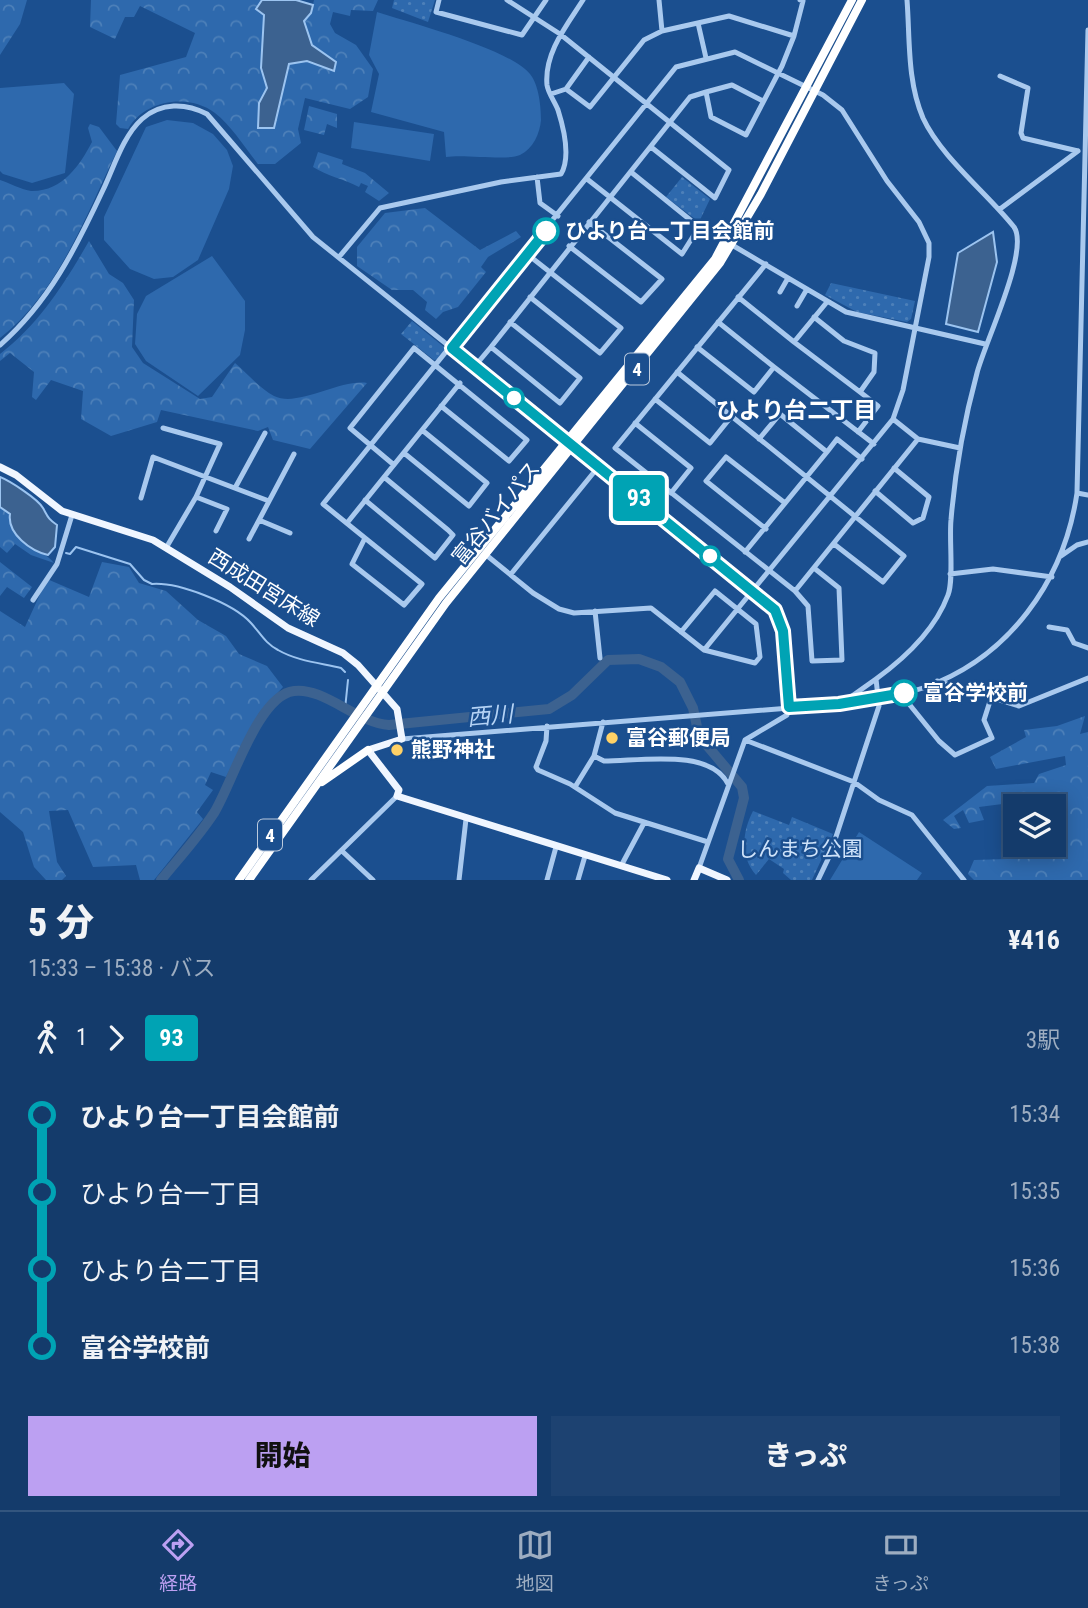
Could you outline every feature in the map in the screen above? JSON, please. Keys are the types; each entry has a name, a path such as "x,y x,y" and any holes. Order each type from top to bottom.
{"highway":[{"name":"富谷バイパス","path":"304,793 439,598 698,294 732,244 852,0"},
{"name":"富谷バイパス","path":"379,688 715,259 862,0"},
{"path":"304,793 368,750"},
{"name":"4","path":"239,880 304,793"},
{"name":"4","path":"248,880 304,793"}],"main road":[{"name":"西成田宮床線","path":"0,467 16,475 54,506 72,515 142,535 288,628 343,653 379,688 400,715 401,736"},
{"path":"401,736 368,750 399,790 397,796 667,880"},
{"path":"694,880 699,868 727,880"}],"street":[{"path":"439,0 436,12 522,35 546,0"},
{"path":"507,0 560,34 729,170 715,198 651,147"},
{"path":"340,257 380,208 561,174 567,159 559,113 548,77 560,34 583,0"},
{"path":"659,0 662,31"},
{"path":"706,92 711,117 746,135 779,72 794,36 803,1 800,0"},
{"path":"839,704 908,655 949,594 951,519 960,448 985,344 1003,300 1020,240 1018,232 1000,209 934,137 923,117 911,70 906,0"},
{"path":"566,89 590,107 644,40 662,31 729,16 794,36"},
{"path":"698,23 706,58"},
{"path":"401,736 839,704 901,694 937,681 974,662 995,646 1022,618 1052,577 1061,556 1077,493 1081,151 1087,105 1088,30"},
{"path":"365,538 352,564 404,605 422,584 323,504 452,348 676,67 735,52 779,72 842,110 926,233 929,257 903,390 893,419 704,650"},
{"path":"551,94 566,89 589,57"},
{"path":"1000,76 1028,88 1021,133 1023,138 1081,151"},
{"path":"475,366 690,97 732,85 763,101"},
{"path":"0,345 31,315 61,275 134,128 147,116 168,106 192,107 218,122 302,226 775,610 781,620 789,707 787,715 745,740 699,868"},
{"path":"1000,209 1081,151"},
{"path":"587,179 682,254 699,227 631,172"},
{"path":"537,177 540,203 558,216"},
{"path":"569,246 641,302 662,279 589,222"},
{"path":"732,244 827,302 858,317 985,344"},
{"path":"527,254 621,328 600,353 530,297"},
{"path":"766,264 615,448 795,591 808,606 812,661 842,660 839,588 814,568"},
{"path":"780,292 788,278"},
{"path":"797,306 807,289"},
{"path":"738,297 878,406 858,432"},
{"path":"794,342 827,302"},
{"path":"814,317 844,341 875,353 874,372 860,392"},
{"path":"718,321 874,444"},
{"path":"491,347 560,403 580,378 510,323"},
{"path":"697,347 754,392 774,367"},
{"path":"394,465 350,428 414,348 527,440 509,461 441,406"},
{"path":"677,372 904,556 883,582 834,544"},
{"path":"1079,374 1088,374"},
{"path":"347,523 460,383"},
{"path":"655,399 710,443 731,416"},
{"path":"759,439 780,414 827,452"},
{"path":"893,419 918,439 960,448"},
{"path":"635,423 691,468 671,493"},
{"path":"163,428 220,444 196,497 166,548"},
{"path":"404,453 469,506 487,483 422,430"},
{"path":"235,488 265,433"},
{"path":"745,552 837,439 862,459"},
{"path":"795,591 918,439"},
{"path":"248,539 294,454"},
{"path":"141,498 153,457 269,501"},
{"path":"766,528 706,481 726,457 785,503"},
{"path":"512,574 599,466"},
{"path":"875,491 913,523 923,517 929,497 894,468"},
{"path":"365,500 435,558 453,535 384,477"},
{"path":"1077,493 1088,495"},
{"path":"196,497 227,509 216,531"},
{"path":"33,600 57,564 72,515"},
{"path":"259,520 290,533"},
{"path":"1061,556 1077,545 1088,542"},
{"path":"485,554 548,604 573,612 651,608 681,632 704,650 755,663 760,657 756,624 715,591 681,632"},
{"path":"950,574 993,569 1052,577"},
{"path":"595,611 600,657"},
{"path":"1049,627 1067,630 1074,643 1087,646"},
{"path":"937,681 991,698 1026,705 1088,678"},
{"path":"818,880 830,855 878,706 876,679"},
{"path":"901,694 939,741 956,755 992,738 984,720 991,698"},
{"path":"575,787 594,756 603,722"},
{"path":"547,726 547,741 536,766 615,813 708,842"},
{"path":"745,740 855,782 879,800 912,816 962,879"},
{"path":"594,756 604,761 685,761 709,765 718,768 729,782"},
{"path":"311,880 397,796"},
{"path":"459,880 466,819"},
{"path":"621,866 643,823"},
{"path":"547,880 556,847"},
{"path":"342,851 373,880"},
{"path":"578,880 585,856"}],"green space":[{"path":"0,0 27,0 20,24 0,55"},
{"path":"91,0 262,0 257,9 264,15 261,68 267,88 259,103 258,128 274,128 289,63 307,61 334,71 312,45 304,21 311,13 314,0 378,0 373,11 351,10 350,16 333,12 330,24 335,33 356,45 373,69 368,97 350,109 305,98 298,129 301,143 275,164 258,164 221,118 192,103 156,106 145,111 128,129 120,128 116,124 120,75 186,57 195,33 140,6 134,17 125,17 115,39 90,27"},
{"path":"394,0 435,0 428,22 392,8"},
{"path":"377,12 482,46 502,55 530,74 537,90 541,120 529,149 514,157 446,157 444,132 371,112 379,74 369,55"},
{"path":"64,83 74,94 65,173 32,183 3,174 0,171 0,88"},
{"path":"309,106 337,114 337,128 327,124 324,135 304,130"},
{"path":"167,120 193,123 213,134 227,150 233,166 229,189 198,260 173,277 154,279 130,269 104,240 104,217 146,127"},
{"path":"354,122 434,134 430,161 351,148"},
{"path":"90,124 99,127 117,151 69,252 54,276 20,320 0,338 0,180 31,191 52,187 61,182 76,168 92,142 88,128"},
{"path":"318,152 343,160 342,164 365,173 389,193 379,201 365,192 368,186 361,183 359,187 318,170 313,167"},
{"path":"682,177 710,199 699,222 666,197"},
{"path":"425,208 480,250 516,231 521,237 488,257 481,267 486,272 458,307 443,312 436,319 425,310 427,302 413,290 392,290 357,266 357,247 385,213"},
{"path":"89,241 109,274 123,283 134,300 132,347 143,363 200,399 212,397 235,363 264,389 284,399 307,396 344,385 367,383 310,449 273,440 268,427 258,431 161,410 157,422 111,436 81,419 83,391 51,380 36,400 32,397 34,372 10,353 0,361 0,354 39,316"},
{"path":"212,256 245,301 245,330 240,355 198,396 146,361 135,344 137,314 146,296"},
{"path":"831,283 915,301 911,319 907,322 857,312 825,295"},
{"path":"412,321 444,347 445,351 439,359 434,360 401,334"},
{"path":"0,507 10,514 10,524 19,538 54,563 31,555 15,544 7,553 0,547"},
{"path":"0,562 32,587 24,598 7,587 0,596"},
{"path":"102,562 129,567 139,583 166,591 198,620 226,636 239,654 267,666 283,687 259,713 226,777 211,772 205,785 213,790 197,812 203,819 154,880 140,880 136,865 93,867 68,810 49,811 57,862 66,876 62,880 46,880 34,867 23,832 0,812 0,611 25,627 47,579 89,597"},
{"path":"1085,716 1080,734 1088,732 1088,880 974,880 968,874 974,860 1066,857 1066,794 1003,794 1003,804 979,807 984,820 969,823 963,810 954,816 961,828 954,829 943,820 987,786 1034,783 1039,774 1066,765 1065,756 996,769 990,757 1026,737 1024,730 1057,726"},
{"name":"しんまち公園","path":"753,811 789,825 792,817 833,834 812,880 791,880 783,873 784,869 769,859 756,875 747,860 744,844"},
{"path":"859,832 922,873 917,880 830,880"}],"shaded area":[{"path":"262,0 296,0 313,5 311,13 304,21 312,45 336,62 334,71 307,61 289,64 274,128 258,128 259,103 267,88 261,68 264,15 256,9"},
{"path":"993,232 997,262 978,332 946,324 958,253"},
{"path":"0,477 36,500 57,525 55,547 48,555 34,550 16,535 10,514 0,507"}],"waterway":[{"path":"66,553 70,554 76,547 130,564 144,580 152,584 176,586 219,601 243,616 266,641 285,654 341,668 345,672"},
{"name":"西川","path":"161,880 214,813 247,743 269,708 281,696 294,691 317,694 365,718 389,725 549,709 572,695 608,660 639,659 661,667 680,682 693,708 699,736 742,787 744,798 728,859 739,880"},
{"path":"345,709 348,680"}],"bus line":[{"name":"93","path":"546,231 452,348 769,603 781,620 789,707 839,704 904,693"}],"place":[{"name":"ひより台一丁目会館前","path":"546,231"},
{"name":"富谷学校前","path":"904,693"},
{"name":"富谷郵便局","path":"612,738"},
{"name":"熊野神社","path":"397,750"}],"district":[{"name":"ひより台二丁目","path":"796,410"}]}
